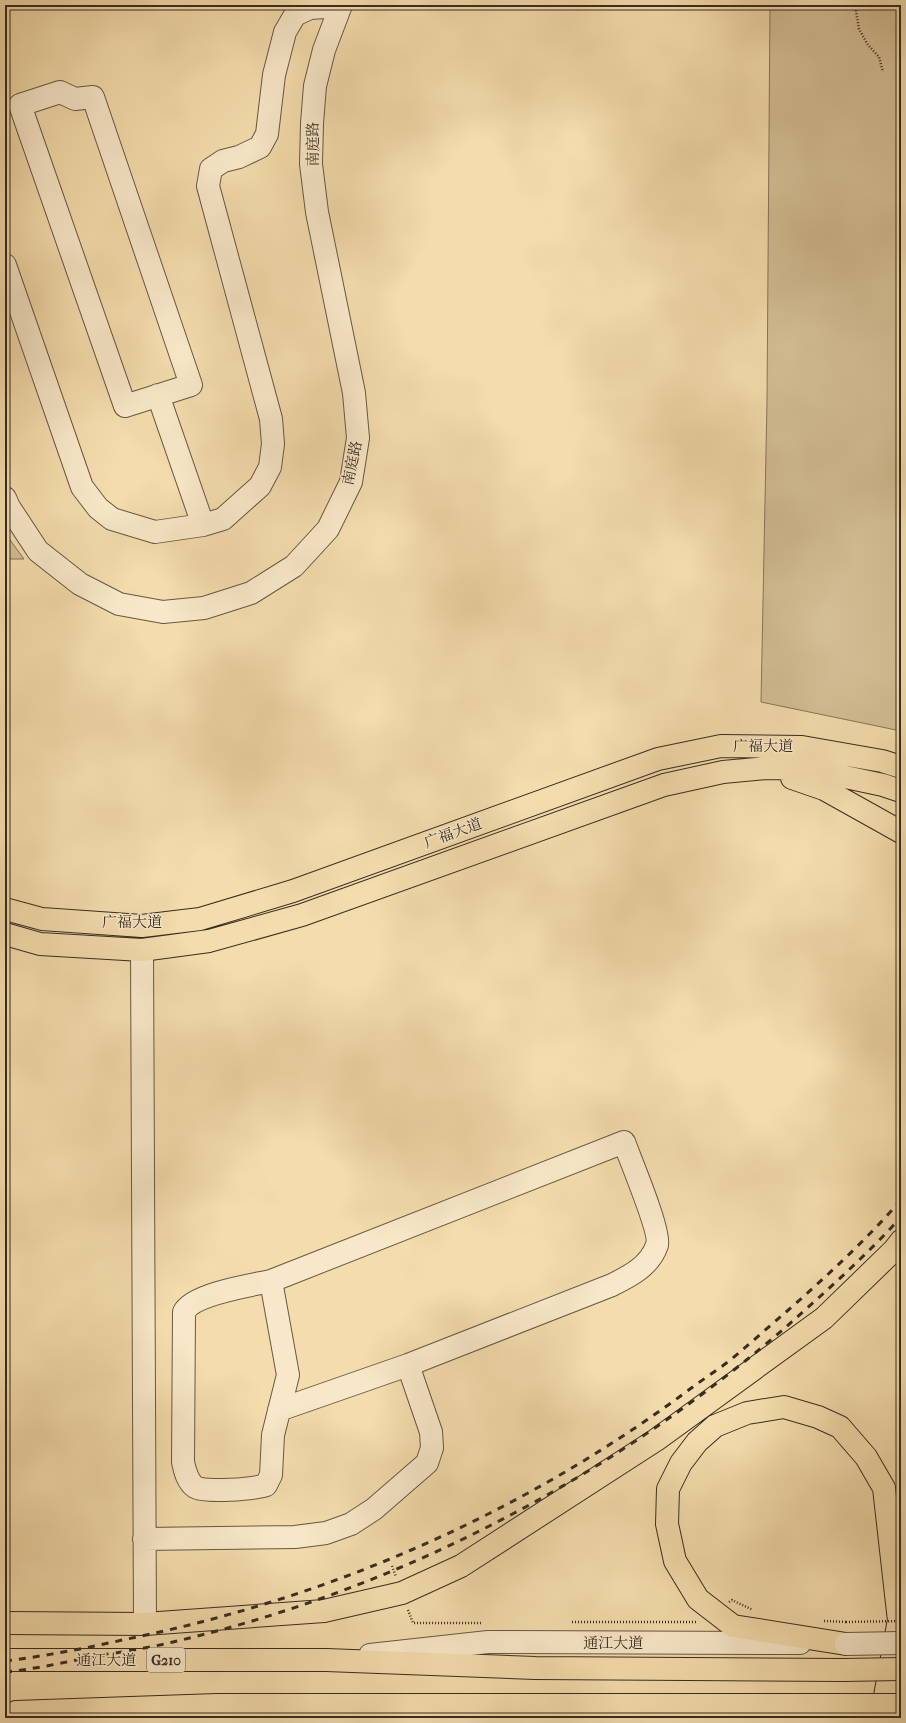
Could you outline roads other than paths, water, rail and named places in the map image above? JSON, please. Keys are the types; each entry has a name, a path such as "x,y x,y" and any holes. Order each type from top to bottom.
{"main road":[{"name":"广福大道","path":"5,908 42,919 142,926 200,919 293,891 658,759 721,746 802,746 895,762"},
{"name":"广福大道","path":"5,934 40,944 142,950 209,941 302,915 664,785 723,772 767,768 808,769 883,785 901,791"},
{"path":"767,768 824,789 901,832"},
{"path":"5,1622 145,1624 324,1611 402,1593 461,1566 656,1440 824,1318 894,1250 901,1241"},
{"path":"846,1644 733,1626 698,1599 675,1561 667,1524 668,1489 681,1463 697,1442 715,1426 747,1413 784,1407 818,1417 840,1427 866,1457 884,1488 900,1617 888,1688 881,1718"},
{"name":"通江大道","path":"5,1660 326,1660 535,1668 901,1670"},
{"path":"5,1714 217,1705 901,1705"},
{"path":"5,1714 38,1718"}],"street":[{"name":"南庭路","path":"5,498 9,507 38,551 80,584 119,604 163,612 204,608 251,593 294,566 328,529 351,482 358,438 354,393 317,212 311,164 315,86 324,50 341,6"},
{"path":"5,266 82,487 98,508 112,519 155,532 203,525 223,519 260,486 270,467 273,444 271,419 208,186 211,170 223,161 239,157 260,147 264,140 267,134 274,75 281,46 285,32 295,16 310,8 341,6"},
{"path":"60,92 75,99 93,97 191,384 158,395 125,406 20,105 60,92"},
{"path":"158,395 203,525"},
{"path":"142,950 145,1624"},
{"path":"271,1281 288,1375 279,1410 273,1434 271,1475 266,1485 257,1488 207,1490 195,1486 186,1476 183,1462 184,1312 187,1307 192,1304 223,1291 271,1281 624,1142 652,1217 658,1244 650,1258 637,1272 612,1285 408,1365 279,1410"},
{"path":"144,1539 295,1536 326,1533 351,1524 374,1509 426,1463 432,1448 431,1432 408,1365"},
{"name":"通江大道","path":"326,1660 488,1642 901,1643"}],"railway":[{"path":"5,1661 97,1646 203,1622 277,1600 351,1575 422,1545 492,1512 561,1475 626,1434 728,1362 831,1272 860,1244 901,1200"},
{"path":"5,1672 154,1646 256,1620 339,1592 419,1559 498,1522 574,1479 648,1433 719,1382 815,1301 860,1260 901,1217"}]}
